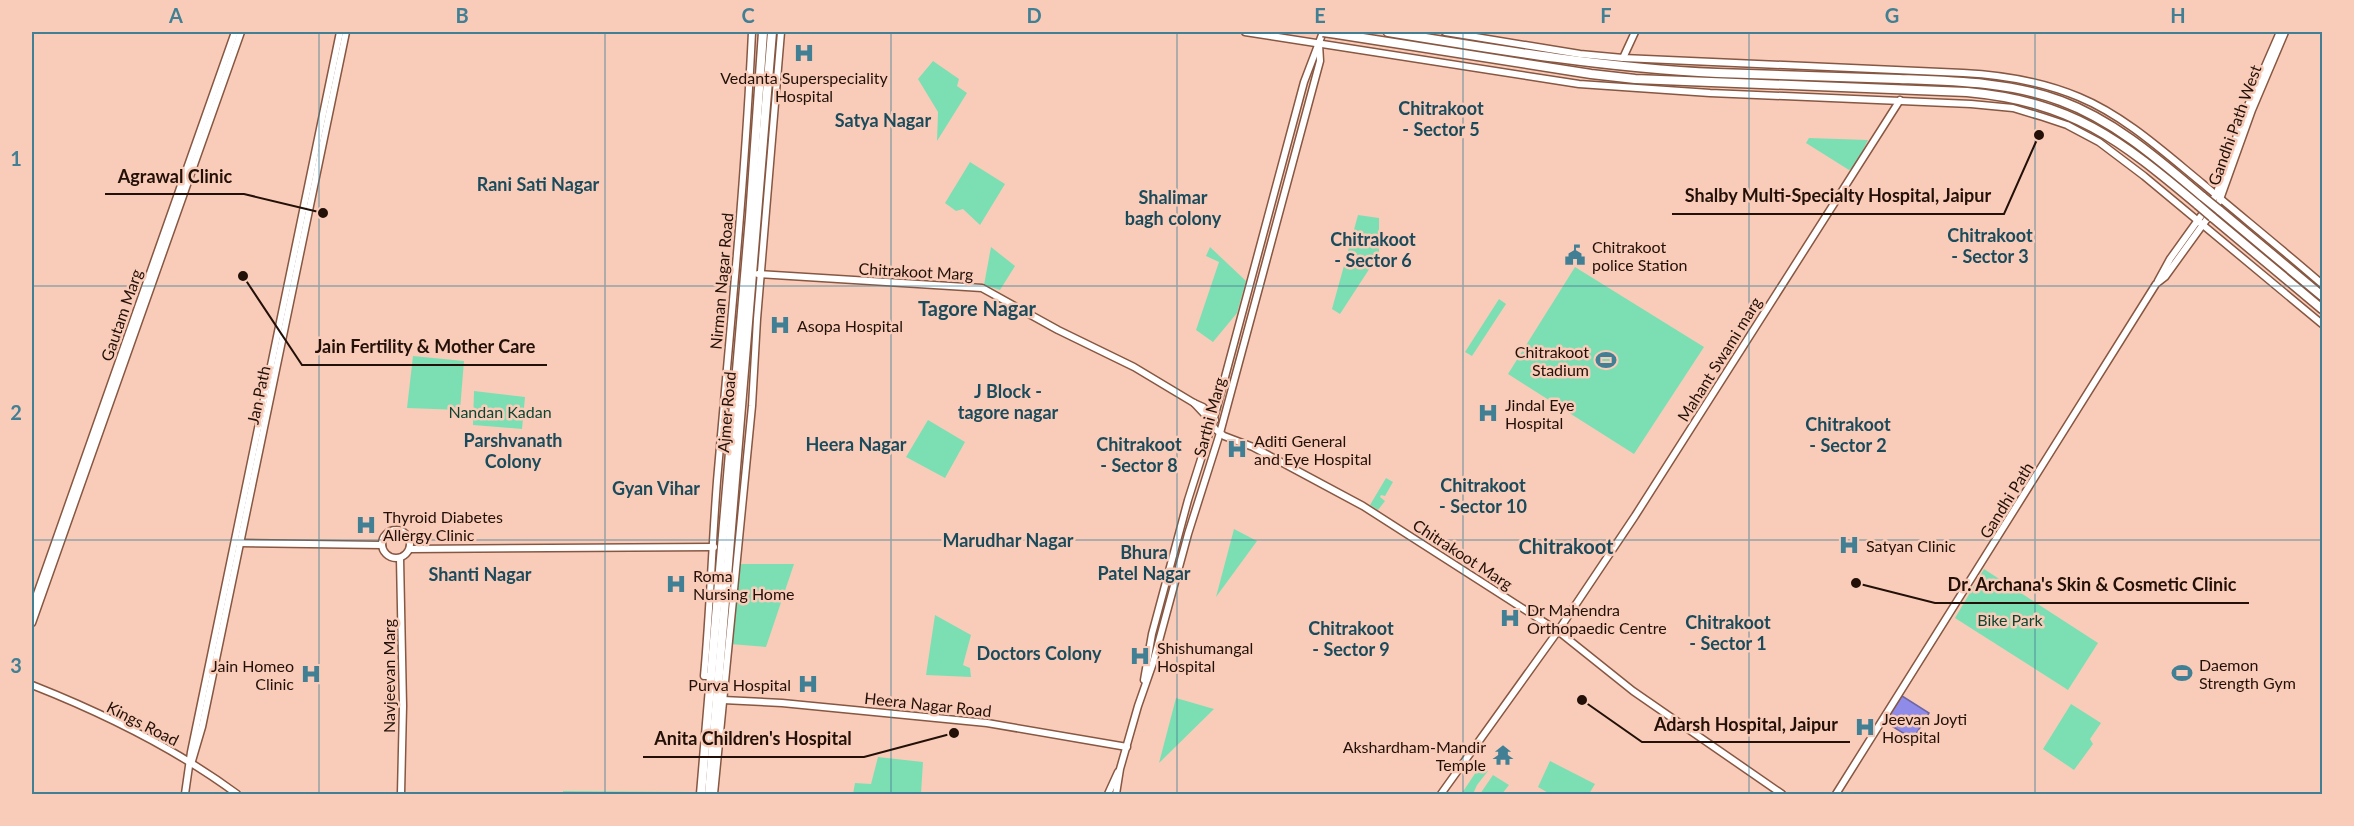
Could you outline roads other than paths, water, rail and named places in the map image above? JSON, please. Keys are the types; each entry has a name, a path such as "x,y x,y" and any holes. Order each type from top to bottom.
{"highway":[{"name":"Ajmer Road","path":"700,795 717,700 708,676 752,273 748,241 764,32"},
{"name":"Ajmer Road","path":"709,795 772,32"},
{"path":"1323,32 1591,75 1635,79 1967,92 2012,98 2043,106 2091,125 2201,201"},
{"path":"1388,32 1490,49 1633,68 1949,81 2006,87 2059,100 2097,118 2136,142 2322,309"},
{"path":"2216,214 2322,296"}],"street":[{"name":"Gautam Marg","path":"32,608 235,32"},
{"path":"32,623 241,32"},
{"name":"Jan Path","path":"238,543 340,32"},
{"name":"Jan Path","path":"185,795 191,752 238,543 346,32"},
{"name":"Nirman Nagar Road","path":"708,676 717,483 748,119 752,32"},
{"path":"752,273 782,32"},
{"path":"1245,32 1590,85 1710,93 1900,100 2013,108 2067,125 2099,142 2322,324"},
{"path":"1319,44 1323,32"},
{"path":"1444,32 1580,54 1623,58 1989,74 2025,81 2081,98 2108,112 2168,156 2322,284"},
{"path":"1623,58 1635,32"},
{"path":"2219,197 2252,95 2280,32"},
{"name":"Gandhi Path West","path":"2219,197 2285,32"},
{"name":"Sarthi Marg","path":"1116,795 1120,769 1154,663 1197,504 1221,431 1320,61 1319,44"},
{"name":"Sarthi Marg","path":"1144,689 1152,634 1188,500 1213,422 1304,82 1319,44"},
{"name":"Mahant Swami marg","path":"1558,631 1635,516 1900,100"},
{"name":"Gandhi Path","path":"1836,795 2157,285 2170,259 2201,223 2219,197"},
{"path":"737,240 748,241"},
{"name":"Chitrakoot Marg","path":"735,270 982,288 1058,330 1116,357 1194,403 1230,439 1363,506 1558,631 1633,691 1782,795"},
{"path":"1188,500 1197,504"},
{"path":"382,545 386,534 393,530 400,530 409,537 410,549"},
{"path":"238,543 382,545"},
{"path":"382,545 388,555 400,558 410,549 714,547"},
{"name":"Navjeevan Marg","path":"400,558 403,706 401,795"},
{"path":"1441,795 1558,631"},
{"path":"1152,634 1160,636"},
{"name":"Kings Road","path":"32,685 107,718 191,763 237,795"},
{"path":"714,795 717,700"},
{"name":"Heera Nagar Road","path":"717,700 782,703 987,723 1127,747"},
{"path":"1108,795 1110,786 1120,769"}],"place":[{"name":"Vedanta Superspeciality Hospital","path":"804,53"},
{"name":"Shalby Multi-Specialty Hospital, Jaipur","path":"2039,135"},
{"name":"Agrawal Clinic","path":"323,213"},
{"name":"Chitrakoot police Station","path":"1575,255"},
{"name":"Jain Fertility & Mother Care","path":"243,276"},
{"name":"Asopa Hospital","path":"780,325"},
{"name":"Chitrakoot Stadium","path":"1606,360"},
{"name":"Jindal Eye Hospital","path":"1488,413"},
{"name":"Aditi General and Eye Hospital","path":"1237,449"},
{"name":"Thyroid Diabetes Allergy Clinic","path":"366,525"},
{"name":"Satyan Clinic","path":"1849,545"},
{"name":"Dr. Archana's Skin & Cosmetic Clinic","path":"1856,583"},
{"name":"Roma Nursing Home","path":"676,584"},
{"name":"Dr Mahendra Orthopaedic Centre","path":"1510,618"},
{"name":"Shishumangal Hospital","path":"1140,656"},
{"name":"Daemon Strength Gym","path":"2182,673"},
{"name":"Jain Homeo Clinic","path":"311,674"},
{"name":"Purva Hospital","path":"808,684"},
{"name":"Adarsh Hospital, Jaipur","path":"1582,700"},
{"name":"Jeevan Joyti Hospital","path":"1865,727"},
{"name":"Anita Children's Hospital","path":"954,733"},
{"name":"Akshardham-Mandir Temple","path":"1503,755"}],"district":[{"name":"Chitrakoot - Sector 5","path":"1441,118"},
{"name":"Satya Nagar","path":"883,120"},
{"name":"Rani Sati Nagar","path":"538,184"},
{"name":"Shalimar bagh colony","path":"1173,207"},
{"name":"Chitrakoot - Sector 3","path":"1990,245"},
{"name":"Chitrakoot - Sector 6","path":"1373,249"},
{"name":"Tagore Nagar","path":"977,308"},
{"name":"J Block - tagore nagar","path":"1008,401"},
{"name":"Chitrakoot - Sector 2","path":"1848,434"},
{"name":"Heera Nagar","path":"856,444"},
{"name":"Parshvanath Colony","path":"513,450"},
{"name":"Chitrakoot - Sector 8","path":"1139,454"},
{"name":"Gyan Vihar","path":"656,488"},
{"name":"Chitrakoot - Sector 10","path":"1483,495"},
{"name":"Marudhar Nagar","path":"1008,540"},
{"name":"Chitrakoot","path":"1566,546"},
{"name":"Bhura Patel Nagar","path":"1144,562"},
{"name":"Shanti Nagar","path":"480,574"},
{"name":"Chitrakoot - Sector 1","path":"1728,632"},
{"name":"Chitrakoot - Sector 9","path":"1351,638"},
{"name":"Doctors Colony","path":"1039,653"}],"park label":[{"name":"Nandan Kadan","path":"500,411"},
{"name":"Bike Park","path":"2010,619"}]}
